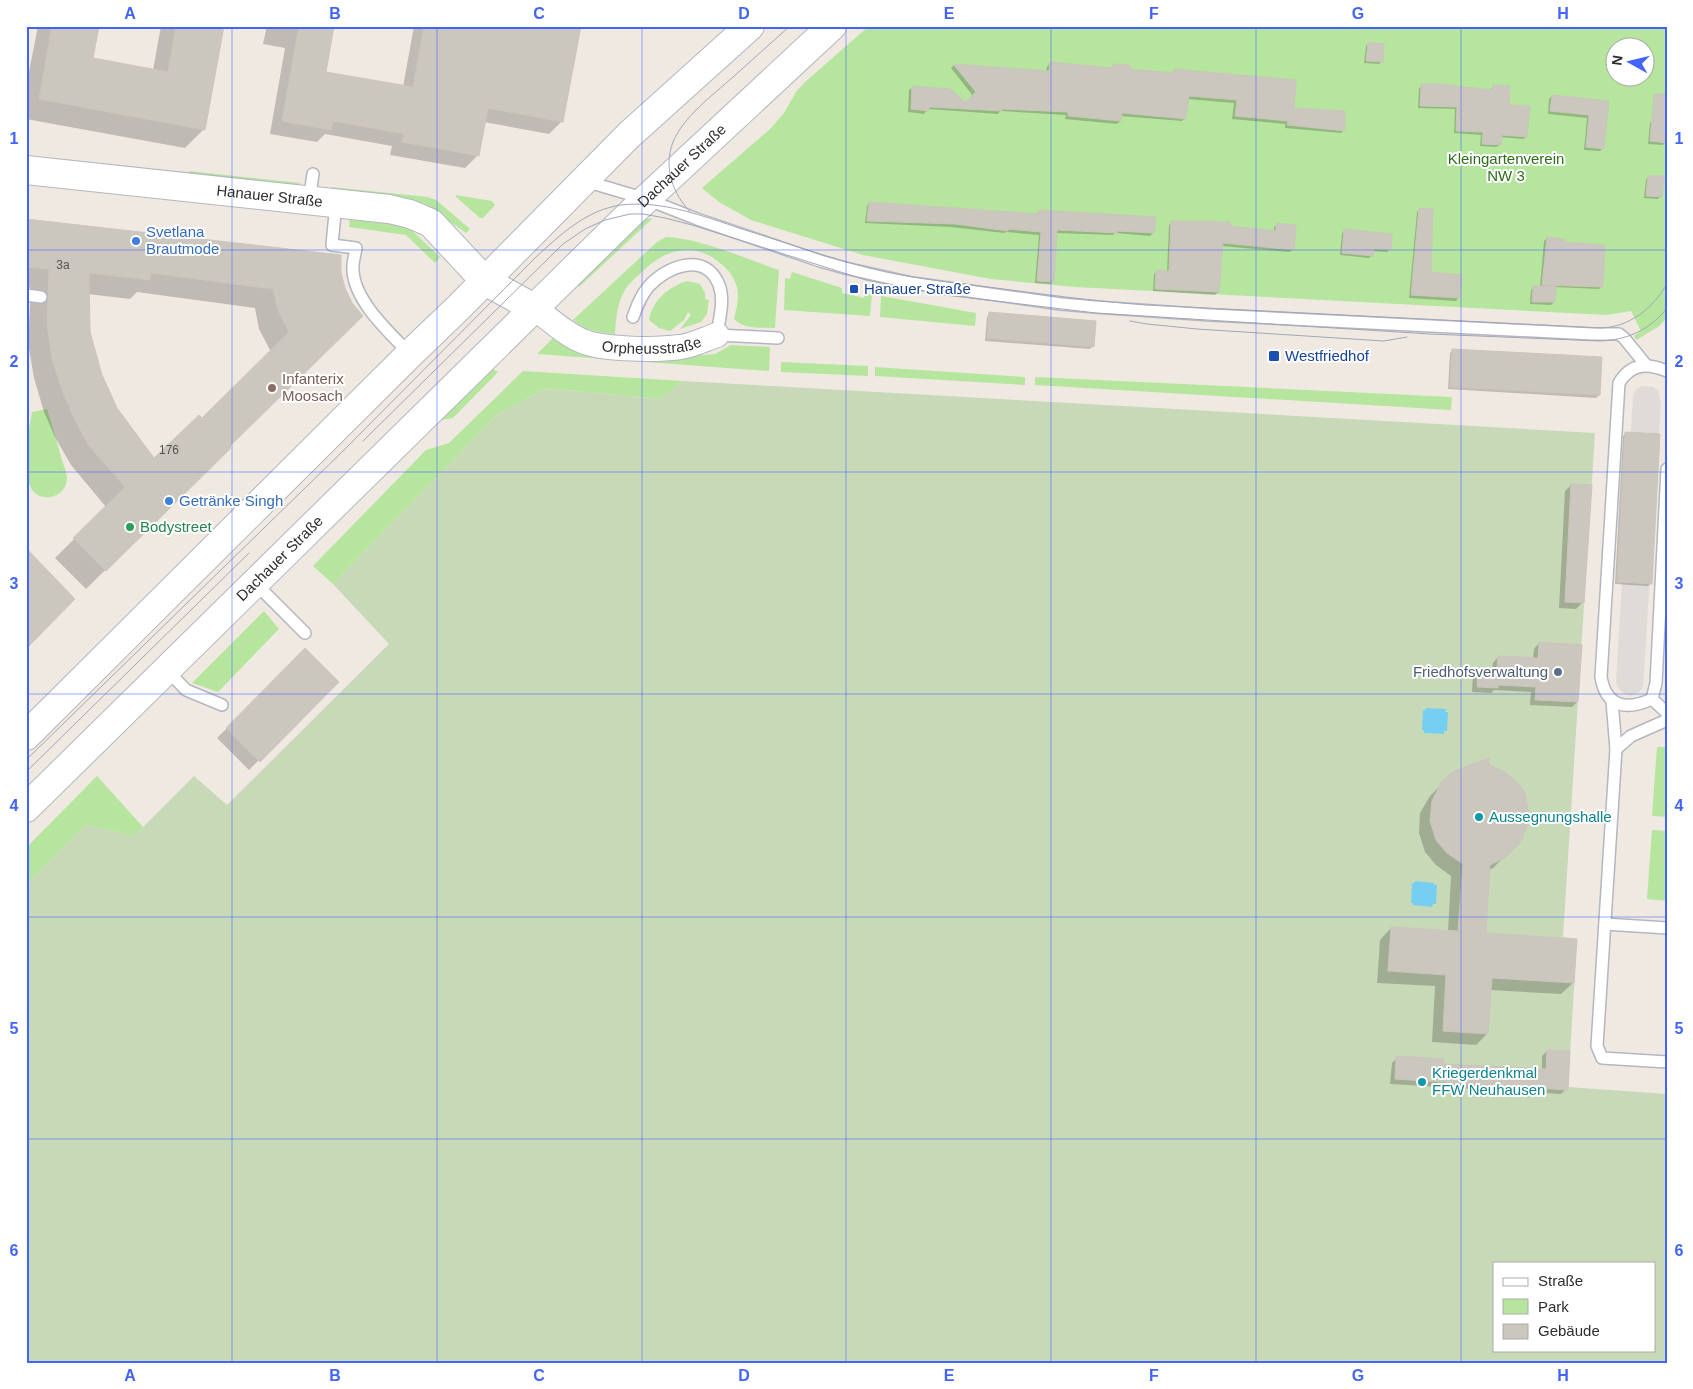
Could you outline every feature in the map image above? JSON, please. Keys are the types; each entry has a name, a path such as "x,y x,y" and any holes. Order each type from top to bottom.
{"main road":[{"path":"26,736 485,281 584,180 629,136 750,26"},
{"name":"Dachauer Straße","path":"26,808 646,199 832,26"},
{"name":"Hanauer Straße","path":"26,170 336,203 410,214 431,223 485,281"},
{"path":"485,281 534,308"}],"street":[{"name":"Orpheusstraße","path":"534,308 583,342 596,345 647,349 682,347 717,335"}],"lane":[{"path":"309,201 313,174"},
{"path":"584,180 646,199 689,217 820,261 912,283 1061,304 1135,310 1443,327 1614,334 1624,338 1646,365"},
{"path":"336,203 332,245 356,248 353,272 360,296 387,331 410,354"},
{"path":"633,317 641,296 648,286 667,271 684,265 700,266 715,277 720,286 721,303 717,335"},
{"path":"26,295 41,296"},
{"name":"Orpheusstraße","path":"717,335 778,338"},
{"path":"1652,699 1640,705 1625,706 1612,701 1603,690 1601,677 1620,383 1630,370 1646,365 1667,371"},
{"path":"1652,699 1656,682 1667,469"},
{"path":"255,582 305,633"},
{"path":"166,670 186,690 222,705"},
{"path":"1652,699 1667,713"},
{"path":"1612,701 1616,749 1597,1046 1602,1058 1667,1062"},
{"path":"1616,749 1631,736 1667,720"},
{"path":"1605,924 1667,928"}],"green space":[{"name":"Kleingartenverein NW 3","path":"869,26 1667,26 1667,318 1658,327 1636,340 1634,336 1641,331 1631,311 1607,315 1075,287 991,279 863,255 751,220 719,202 702,188 770,129 784,113 796,92"},
{"path":"189,171 300,183 299,191 188,179"},
{"path":"331,187 428,197 436,200 470,229 466,233 424,203 330,192"},
{"path":"456,195 492,201 495,205 483,218 480,218"},
{"path":"350,218 387,221 407,226 440,257 435,263 406,235 349,227"},
{"path":"653,218 579,287 575,283 641,220"},
{"path":"666,237 708,245 779,270 775,328 759,328 738,323 734,319 738,293 733,277 711,257 701,252 690,250 680,250 660,258 630,283 622,295 616,317 615,334 593,331 573,320 657,242"},
{"path":"792,272 842,288 842,293 864,298 865,294 872,294 870,316 784,310 785,278 790,279"},
{"path":"687,281 700,284 705,293 705,299 709,300 707,314 701,322 680,329 691,315 688,312 684,320 670,331 659,328 649,320 654,306 667,291"},
{"path":"881,296 976,313 975,326 880,317"},
{"path":"556,335 670,358 715,354 731,345 770,347 769,371 537,354"},
{"path":"781,362 868,366 868,376 781,372"},
{"path":"875,367 1025,377 1025,385 875,376"},
{"path":"493,369 498,372 453,418 441,420"},
{"path":"523,371 683,381 660,399 547,388 498,414 333,584 313,566 426,450 449,443"},
{"path":"1035,377 1452,397 1451,410 1035,385"},
{"path":"683,381 1595,433 1563,937 1577,939 1568,1087 1667,1094 1667,1347 1665,1363 26,1363 26,885 86,825 134,836 194,776 227,805 389,644 333,584 498,414 547,388 660,399"},
{"path":"47,409 67,479 62,491 52,497 40,496 31,488 25,460 32,412"},
{"path":"264,611 279,629 218,692 192,683"},
{"path":"1657,747 1667,747 1667,817 1652,816"},
{"path":"97,776 143,827 134,836 86,825 26,885 26,848"},
{"path":"1652,830 1667,831 1667,901 1647,899"}],"shaded area":[{"path":"1642,386 1653,387 1658,390 1661,403 1643,688 1631,696 1623,693 1618,688 1616,682 1633,396 1636,390"}],"water":[{"path":"1426,708 1446,709 1445,712 1448,712 1447,731 1444,731 1444,734 1424,733 1424,730 1422,730 1423,710 1426,710"},
{"path":"1415,881 1437,885 1436,904 1433,904 1432,907 1413,905 1411,903 1412,883"}],"building":[{"path":"52,26 99,26 93,58 168,72 176,26 224,26 205,130 39,99"},
{"path":"299,26 334,26 326,72 413,87 424,26 581,26 563,122 488,108 479,156 402,142 404,134 333,121 331,130 282,121"},
{"path":"1368,42 1384,44 1383,62 1366,61"},
{"path":"1050,62 1113,68 1113,64 1130,65 1130,69 1173,73 1174,69 1296,80 1294,108 1345,111 1345,131 1287,125 1288,121 1235,116 1237,100 1189,96 1186,119 1122,113 1121,121 1068,116 1068,112 929,107 929,111 911,109 912,86 950,89 965,102 976,92 953,64 1049,71"},
{"path":"1421,84 1439,84 1492,90 1493,85 1510,86 1509,105 1530,106 1527,137 1502,135 1501,145 1482,144 1483,132 1456,131 1457,107 1420,106"},
{"path":"1654,94 1667,94 1667,143 1650,141"},
{"path":"1552,95 1609,101 1604,149 1586,147 1589,115 1550,111"},
{"path":"1648,176 1664,176 1662,197 1646,196"},
{"path":"869,202 1039,214 1039,210 1156,217 1154,233 1057,230 1054,282 1037,281 1041,232 1008,229 1008,231 955,224 867,221"},
{"path":"1419,208 1433,209 1431,272 1462,275 1460,298 1411,295"},
{"path":"26,219 341,255 341,273 345,288 352,303 363,316 106,571 73,538 125,487 89,446 63,393 52,359 47,324 49,269 26,267","holes":["89,273 150,280 151,273 273,289 278,310 289,332 202,418 199,415 154,458 117,408 102,375 90,332"]},
{"path":"1171,221 1230,222 1230,226 1276,231 1276,223 1296,225 1294,250 1223,243 1219,292 1155,289 1156,270 1169,271"},
{"path":"1344,229 1392,234 1391,250 1374,249 1373,256 1342,253"},
{"path":"1547,237 1565,239 1565,242 1605,245 1603,287 1542,285"},
{"path":"1533,286 1556,286 1555,302 1532,302"},
{"path":"989,312 1096,321 1094,347 987,338"},
{"path":"1452,349 1602,357 1600,395 1450,387"},
{"path":"1625,432 1660,434 1652,584 1617,582"},
{"path":"1571,484 1592,485 1584,603 1565,602"},
{"path":"26,548 75,599 26,649"},
{"path":"1539,642 1582,645 1578,702 1535,700 1536,687 1498,685 1498,688 1477,687 1478,667 1497,668 1498,656 1538,658"},
{"path":"305,648 339,682 260,762 226,728"},
{"path":"1489,758 1489,765 1505,772 1520,785 1525,794 1529,814 1528,824 1520,843 1506,857 1490,865 1486,933 1577,939 1574,983 1492,978 1488,1034 1443,1031 1446,975 1388,971 1391,927 1458,931 1463,864 1447,853 1436,840 1430,821 1432,801 1441,783 1449,775"},
{"path":"1547,1050 1570,1051 1568,1090 1395,1079 1396,1056 1444,1059 1444,1064 1546,1069"}],"tram line":[{"path":"691,213 679,198 671,180 669,161 673,142 684,124 699,107 790,26"},
{"path":"26,760 343,451 535,258 574,225 596,212 608,208 636,204 682,210 837,259 898,274 1047,295 1146,305 1601,328 1622,324 1640,315 1655,301 1667,284"},
{"path":"363,441 563,244 585,229 605,220 630,214 643,214 692,225 866,280 945,295 1096,313 1430,334 1600,341 1629,336 1645,328 1667,308"},
{"path":"1130,321 1197,329 1384,341 1407,337"},
{"path":"26,772 249,553"}],"place":[{"name":"Svetlana Brautmode","path":"136,241"},
{"name":"Hanauer Straße","path":"854,289"},
{"name":"Westfriedhof","path":"1274,356"},
{"name":"Infanterix Moosach","path":"272,388"},
{"name":"Getränke Singh","path":"169,501"},
{"name":"Bodystreet","path":"130,527"},
{"name":"Friedhofsverwaltung","path":"1558,672"},
{"name":"Aussegnungshalle","path":"1479,817"},
{"name":"Kriegerdenkmal FFW Neuhausen","path":"1422,1082"}]}
